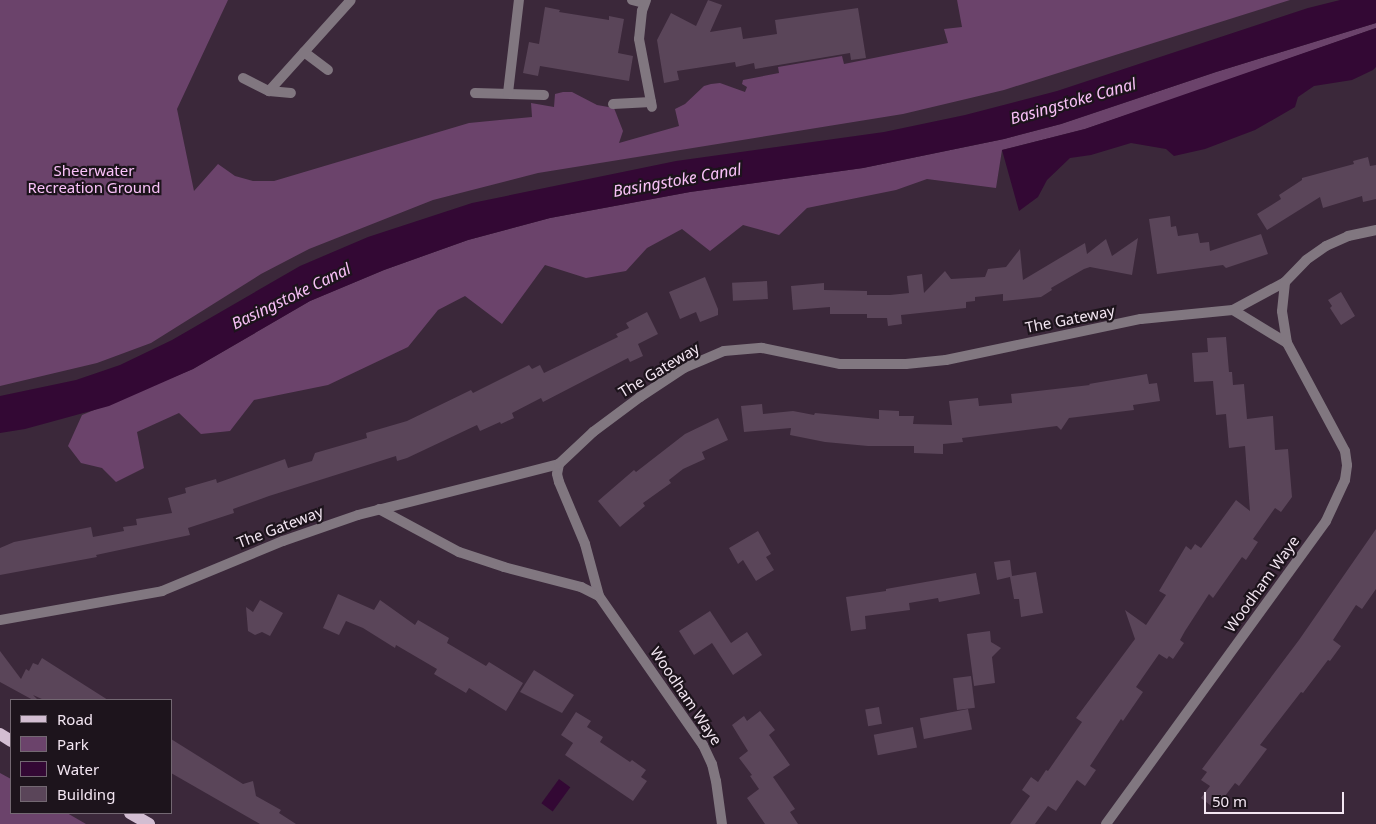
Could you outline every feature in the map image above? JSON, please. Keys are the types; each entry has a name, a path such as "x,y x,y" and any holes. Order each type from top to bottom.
{"main road":[{"path":"132,814 149,824"}],"street":[{"path":"269,91 351,0"},
{"path":"508,93 520,0"},
{"path":"613,104 652,104 639,40 645,2 632,0"},
{"path":"304,52 328,70"},
{"path":"244,78 269,91 291,93"},
{"path":"475,93 544,95"},
{"name":"The Gateway","path":"0,620 162,591 283,541 379,509 560,464 593,432 640,397 684,368 724,351 762,348 840,364 906,364 946,360 1141,320 1233,310 1285,282 1306,260 1326,246 1348,236 1376,230"},
{"path":"1285,282 1282,311 1287,343"},
{"path":"1233,310 1287,343"},
{"name":"Woodham Waye","path":"1106,824 1326,521 1341,492 1347,471 1345,451 1287,343"},
{"name":"Woodham Waye","path":"560,464 557,474 559,482 585,544 599,596 703,745 712,764 722,824"},
{"path":"379,509 459,552 504,567 580,587 599,596"}],"green space":[{"name":"Sheerwater Recreation Ground","path":"0,0 228,0 177,109 194,191 218,164 235,176 253,181 274,181 469,123 532,117 531,103 554,107 555,94 563,92 572,92 597,105 614,108 623,131 619,143 679,126 675,109 685,104 704,86 720,83 745,92 747,87 742,84 743,80 779,73 778,67 842,56 844,64 948,43 944,29 962,27 957,0 1290,0 1004,90 903,114 538,173 433,200 309,249 261,274 151,343 97,363 0,386"},
{"path":"1376,23 1376,28 1174,99 1085,129 1002,150 996,188 927,179 896,190 807,208 779,235 743,225 710,251 682,229 647,248 626,271 586,278 545,265 502,324 465,296 438,310 408,347 328,385 254,400 230,431 201,434 179,413 137,432 144,468 116,482 102,468 81,463 68,446 82,415 193,369 310,301 384,270 468,240 550,218 690,192 863,168 1004,139 1061,124 1216,72"},
{"path":"0,773 10,778 10,814 69,814 86,824 0,824"}],"water":[{"name":"Basingstoke Canal","path":"1340,0 1376,0 1376,23 1216,72 1061,124 1004,139 863,168 690,192 550,218 468,240 384,270 310,301 193,369 109,406 25,429 0,433 0,396 76,380 120,365 172,340 300,266 368,237 472,203 676,161 884,132 965,115 1057,91 1308,8"},
{"path":"1376,28 1376,67 1373,70 1352,80 1314,86 1298,97 1295,107 1255,130 1205,149 1174,156 1166,149 1131,143 1091,155 1070,158 1047,180 1038,197 1019,211 1002,150 1085,129"},
{"path":"559,779 570,787 553,811 541,803"}],"building":[{"path":"708,0 722,5 710,32 741,27 743,39 777,34 775,20 858,8 866,58 851,60 850,53 755,69 754,63 736,67 735,62 677,71 679,80 664,83 657,40 671,13 696,26"},
{"path":"545,7 560,10 559,12 609,20 609,16 624,19 618,53 633,56 629,81 540,66 538,76 523,73 529,42 539,44"},
{"path":"1368,157 1370,166 1376,165 1376,199 1363,202 1362,196 1323,208 1320,197 1267,230 1257,214 1281,199 1279,195 1302,180 1302,178 1354,164 1353,161"},
{"path":"1170,216 1171,227 1176,226 1178,236 1198,233 1200,243 1209,242 1210,251 1261,234 1268,254 1226,268 1223,265 1157,274 1149,219"},
{"path":"1138,238 1132,275 1090,267 1051,288 1052,290 1041,297 1003,301 1003,294 975,297 975,301 966,302 966,308 901,315 902,324 888,326 887,318 867,318 867,314 830,314 830,307 793,310 791,286 824,283 824,290 867,291 867,295 890,295 909,293 907,276 922,274 924,293 945,271 951,279 985,277 988,269 1006,267 1020,249 1023,280 1085,243 1087,254 1106,239 1112,256"},
{"path":"705,277 718,309 718,315 700,322 696,312 680,319 669,292"},
{"path":"767,281 768,299 733,301 732,283"},
{"path":"1341,292 1355,316 1341,325 1330,308 1332,306 1328,300"},
{"path":"647,312 658,334 638,344 643,356 630,362 628,358 543,402 541,398 512,413 514,418 501,424 500,422 480,431 477,425 407,458 397,461 396,456 269,496 233,509 234,513 188,528 190,535 96,555 97,557 0,575 0,548 14,542 91,527 93,537 124,531 123,527 137,525 136,519 172,513 168,498 186,493 185,488 216,479 217,483 285,459 288,468 312,461 315,453 367,438 366,433 407,421 471,390 473,393 529,365 532,369 540,365 544,373 618,337 616,334 629,328 626,323"},
{"path":"1226,337 1229,372 1232,372 1233,385 1244,384 1247,419 1273,416 1275,450 1288,449 1292,497 1281,512 1275,508 1253,539 1258,542 1246,560 1242,557 1213,598 1209,594 1180,640 1184,643 1173,659 1169,656 1167,659 1159,654 1136,687 1143,692 1123,721 1121,719 1090,766 1096,770 1085,786 1077,780 1056,811 1048,806 1035,824 1010,824 1030,796 1022,790 1031,777 1038,782 1046,770 1048,771 1082,722 1076,718 1135,639 1125,610 1146,625 1166,595 1159,591 1186,546 1191,550 1195,544 1201,548 1236,500 1250,511 1245,446 1229,448 1226,414 1216,415 1213,381 1194,382 1192,353 1208,352 1207,338"},
{"path":"1147,374 1149,384 1157,383 1160,401 1133,405 1134,410 1069,418 1061,430 1057,426 962,438 963,442 943,444 943,454 914,453 914,446 868,446 825,442 790,435 791,428 744,432 741,406 762,404 763,414 793,411 814,415 815,413 879,419 879,410 899,411 899,416 914,416 913,424 952,425 949,401 978,398 979,406 1012,403 1011,394 1090,385"},
{"path":"718,418 728,440 702,452 705,459 683,469 669,480 671,483 643,503 645,506 620,527 598,501 634,470 636,472 685,434"},
{"path":"1376,529 1376,589 1362,609 1356,605 1333,640 1341,646 1303,693 1301,692 1260,745 1267,749 1239,786 1235,783 1215,809 1201,798 1210,786 1201,780 1207,772 1202,769 1299,640"},
{"path":"758,531 771,554 766,557 774,570 756,581 743,560 738,564 729,548"},
{"path":"1010,560 1012,576 1036,572 1043,613 1021,617 1019,599 1014,599 1010,577 997,580 994,562"},
{"path":"976,573 980,594 939,602 938,598 909,603 910,610 865,616 866,629 851,631 846,597"},
{"path":"338,594 374,610 380,600 415,625 418,620 449,638 447,643 486,666 489,662 523,683 506,711 469,688 466,693 434,674 437,669 396,645 395,648 363,628 346,621 339,635 323,628"},
{"path":"260,600 283,613 270,636 262,632 255,635 248,631 246,607 253,612"},
{"path":"710,611 731,643 747,632 762,655 733,675 712,643 694,655 679,631"},
{"path":"990,631 991,642 1001,648 992,657 995,683 974,686 967,634"},
{"path":"0,651 21,679 26,669 29,671 33,663 38,665 42,658 106,699 42,699 33,695 37,699 31,699 0,682"},
{"path":"534,670 574,695 562,713 520,692"},
{"path":"971,676 975,708 957,710 953,678"},
{"path":"879,707 882,724 868,726 865,709"},
{"path":"968,709 972,730 924,739 920,718"},
{"path":"760,711 775,730 769,735 790,765 773,777 795,809 790,812 798,824 765,824 747,798 759,789 750,776 752,775 739,758 748,751 732,725 744,716 747,721"},
{"path":"576,712 591,721 587,727 603,737 600,742 646,770 641,777 647,781 633,801 565,755 573,743 561,735"},
{"path":"913,727 917,748 878,755 874,735"},
{"path":"172,740 243,784 253,781 256,796 281,810 279,813 296,824 260,824 172,774"}]}
